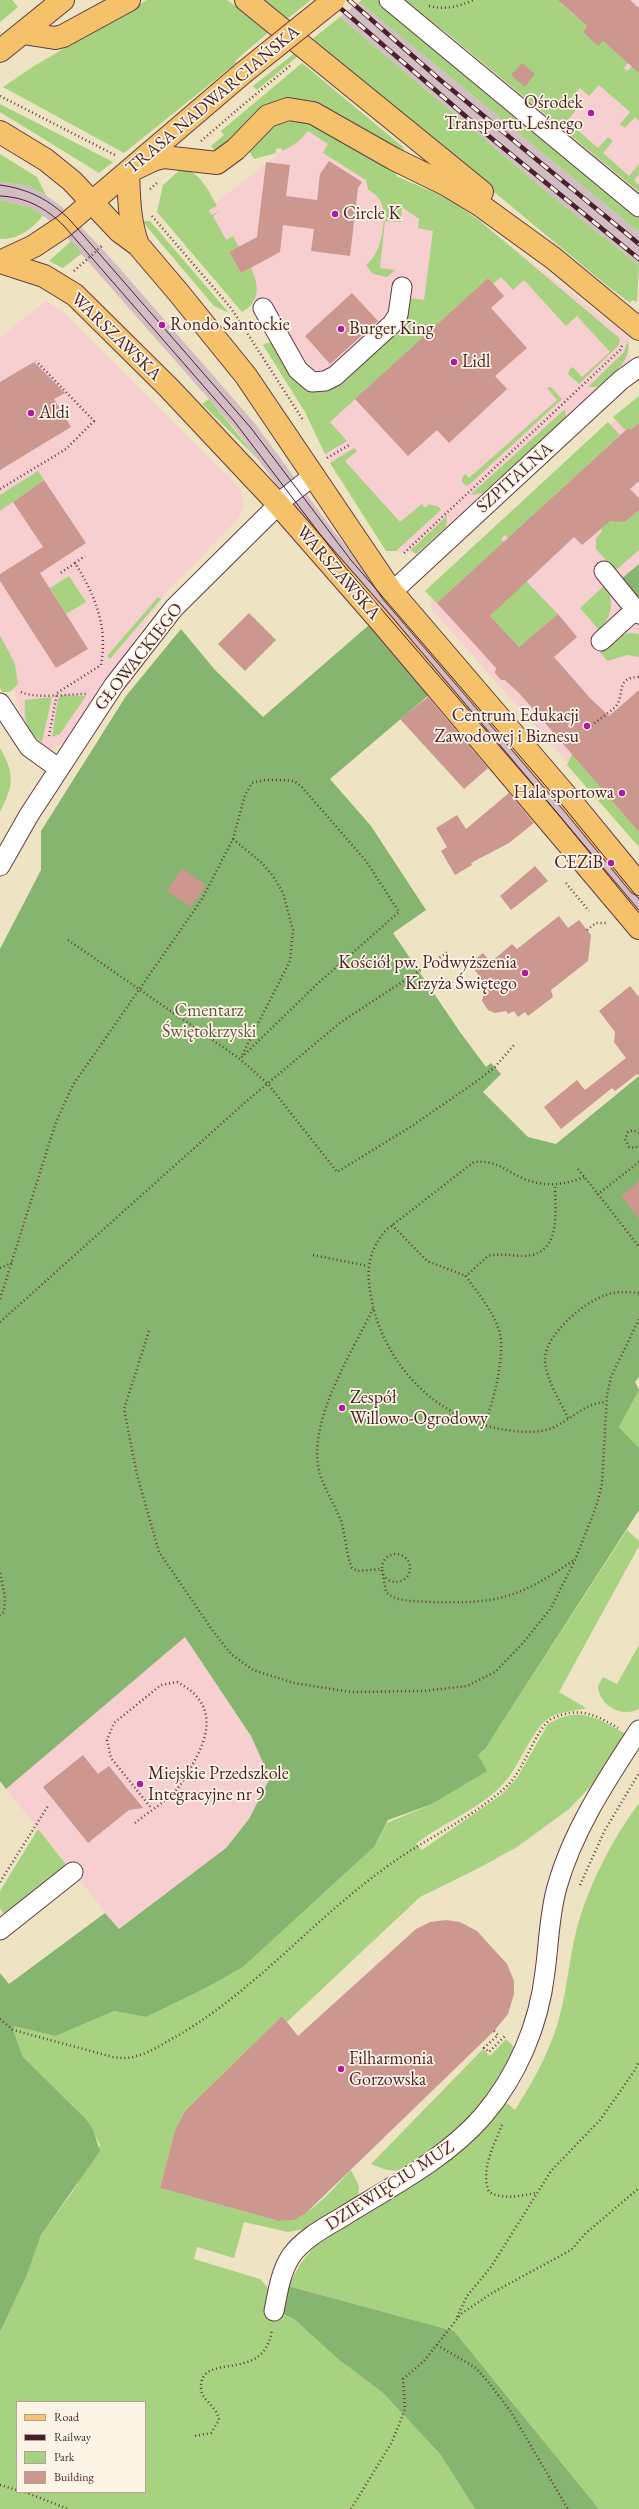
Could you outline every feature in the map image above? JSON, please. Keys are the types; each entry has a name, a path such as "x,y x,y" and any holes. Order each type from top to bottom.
{"main road":[{"path":"0,51 63,0"},
{"path":"23,33 55,38 63,36 129,0"},
{"path":"246,0 498,204 631,333"},
{"name":"TRASA NADWARCIAŃSKA","path":"93,202 243,73 334,0"},
{"path":"138,245 129,209 130,171 153,160 164,158 216,163 236,148 268,116 288,109 300,110 325,118 379,151 447,184 480,205 553,258"},
{"path":"0,132 46,160 72,181 93,202 64,226 34,246 0,262"},
{"name":"WARSZAWSKA","path":"93,202 119,231 138,245 190,306 319,468 392,592 575,806 639,884"},
{"name":"WARSZAWSKA","path":"0,262 44,276 75,295 98,316 278,504 552,821 639,928"}],"street":[{"path":"389,0 639,207"},
{"path":"263,308 298,370 308,379 317,382 325,382 335,376 382,334 398,315 402,287"},
{"name":"SZPITALNA","path":"392,592 621,380 639,367"},
{"name":"GŁOWACKIEGO","path":"0,866 58,768 114,685 174,608 278,504 319,468"},
{"path":"601,641 637,612 604,571"},
{"path":"0,704 29,747 58,768"},
{"name":"DZIEWIĘCIU MUZ","path":"274,2311 282,2277 292,2255 324,2228 416,2172 458,2141 483,2116 512,2075 523,2055 537,2011 545,1973 552,1906 567,1859 592,1807 637,1734"},
{"path":"0,1930 73,1872"}],"path":[{"path":"424,5 437,8 457,7 472,0"},
{"path":"237,110 294,63"},
{"path":"0,96 115,155 150,189 149,195"},
{"path":"58,284 119,231"},
{"path":"403,556 405,550 620,350 624,341 631,333"},
{"path":"0,489 66,449 94,421 36,361"},
{"path":"319,468 351,444"},
{"path":"59,574 84,556"},
{"path":"40,755 47,743 57,693 101,665 103,652 100,611 75,562"},
{"path":"588,728 617,705 620,690 624,683 630,679 639,677"},
{"path":"21,692 31,696 57,693 92,694"},
{"path":"0,1299 56,1122 73,1085 202,899 233,839 245,795 252,783 265,780 294,781 308,792 366,861 399,912 316,985 240,1059"},
{"path":"233,839 262,863 273,876 283,893 293,930 290,961 240,1059"},
{"path":"566,883 589,911"},
{"path":"587,930 596,923 610,921"},
{"path":"68,940 140,988 240,1059 268,1084 337,1172 412,1126 477,1081 495,1067 514,1045"},
{"path":"0,1322 268,1084 341,1022 448,952"},
{"path":"639,1133 633,1130 628,1132 625,1139 629,1147 639,1146"},
{"path":"584,1177 555,1185 535,1183 487,1161 474,1162 392,1225 376,1241 368,1266 373,1309 387,1347 400,1368 446,1407 474,1422 501,1429 528,1432 551,1428 589,1406 606,1402"},
{"path":"598,1194 639,1162"},
{"path":"578,1169 639,1247"},
{"path":"466,1276 488,1256 533,1255 549,1245 554,1234 555,1185"},
{"path":"392,1225 426,1261 466,1276 492,1316 501,1336 496,1395 484,1425"},
{"path":"313,1255 368,1266"},
{"path":"0,1268 12,1262"},
{"path":"568,1418 546,1369 546,1351 551,1339 561,1327 594,1299 623,1292 639,1293"},
{"path":"373,1309 342,1371 323,1415 318,1450 320,1473 341,1522 352,1568 356,1571 382,1570"},
{"path":"149,1331 124,1409 137,1475 158,1552 213,1631 232,1654 253,1670 294,1683 351,1692 423,1691 466,1686 495,1672 523,1643 551,1608 574,1560 596,1507 602,1484 606,1402 610,1377 639,1319"},
{"path":"382,1570 386,1579 399,1582 407,1578 410,1565 405,1557 396,1554 387,1557 382,1570 386,1592 396,1598 416,1601 477,1602 502,1599 531,1588 574,1560"},
{"path":"0,1573 5,1605 4,1612 0,1615"},
{"path":"135,1822 173,1793 183,1781 206,1738 208,1723 206,1713 198,1699 177,1682 161,1685 114,1723 107,1740 111,1758 152,1809"},
{"path":"0,2019 13,2030 113,2057 126,2059 138,2056 188,2029 218,2009 251,1983 340,1903 382,1870 496,1795 515,1776 551,1719 573,1713 594,1714 637,1734"},
{"path":"0,1882 48,1806"},
{"path":"494,2031 498,2035 484,2048 489,2052 504,2036"},
{"path":"455,2322 467,2296 492,2267 551,2170 600,2120 635,2070 639,2061"},
{"path":"505,2118 486,2170 485,2184 488,2192 497,2196 509,2198 536,2193"},
{"path":"350,2509 392,2442 405,2409 403,2379 437,2345 461,2314 492,2293 571,2250 586,2232 639,2188"},
{"path":"195,2436 211,2433 219,2420 216,2408 202,2394 201,2385 205,2374 216,2367 240,2366 258,2357 270,2340 274,2311"},
{"path":"437,2345 476,2368 490,2383 511,2412 568,2509"},
{"path":"0,2485 16,2490"},
{"path":"28,2493 68,2509"}],"shaded area":[{"name":"Ośrodek Transportu Leśnego","path":"494,0 639,0 639,192 448,34"},
{"path":"359,2 639,232 639,265 554,198 340,17"},
{"path":"316,124 488,245 511,246 628,337 630,360 417,553 386,551 325,454 314,404 206,211"},
{"path":"0,182 28,186 46,195 62,207 107,254 224,388 256,425 332,529 377,585 639,891 639,917 286,497 237,431 56,225 30,207 0,200"},
{"path":"46,301 65,313 234,482 242,492 244,505 237,520 165,594 67,741 49,750 28,733 0,651 0,338"},
{"name":"Centrum Edukacji Zawodowej i Biznesu","path":"639,399 639,843 432,610 430,590"},
{"name":"Miejskie Przedszkole Integracyjne nr 9","path":"185,1636 251,1736 270,1778 249,1819 226,1848 119,1929 6,1789"}],"green space":[{"path":"0,0 12,0 18,7 0,22"},
{"path":"147,0 227,0 270,31 235,61 236,63 124,153 3,87 34,66"},
{"path":"263,0 311,0 286,20"},
{"path":"362,0 378,0 639,218 639,232 359,2"},
{"name":"Ośrodek Transportu Leśnego","path":"404,0 562,0 562,4 587,26 583,32 598,45 603,41 628,63 624,68 627,71 639,60 639,121 635,117 625,128 620,124 630,112 599,85 589,96 580,88 568,101 577,109 567,121 598,148 608,137 613,141 603,153 629,176 639,164 639,174 634,180 639,185 639,192 448,34"},
{"path":"340,17 554,198 639,265 637,302 632,300 630,303 605,284 311,40"},
{"path":"296,52 299,55 257,90 253,86"},
{"path":"302,63 403,147 405,154 316,103 290,99 276,102 262,108 250,118 228,142 215,151 211,146 224,135 221,131"},
{"path":"0,104 113,162 99,173 0,112"},
{"path":"289,119 306,120 397,172 396,176 449,199 480,221 617,336 620,340 618,346 579,384 568,374 570,369 573,367 582,377 610,352 577,316 566,326 524,280 513,290 501,277 493,284 488,278 330,422 347,441 325,454 305,412 263,345 267,343 276,343 313,385 410,298 424,300 433,231 418,228 419,219 402,207 401,222 385,221 380,268 395,270 387,277 373,274 366,265 376,253 379,245 382,236 384,217 381,202 377,196 368,189 366,180 323,153 328,144 308,131 290,147 282,151 281,148 276,149 276,153 254,159 249,151 273,125"},
{"path":"0,154 37,177 46,195 28,186 0,182"},
{"path":"182,168 189,170 199,178 207,188 217,206 209,210 211,215 220,211 213,216 226,240 233,236 239,247 229,252 241,273 251,268 254,274 257,292 253,303 242,312 157,212 163,185"},
{"path":"0,200 30,207 43,215 24,233 12,238 0,239"},
{"path":"142,221 150,221 229,313 214,306"},
{"path":"71,241 82,253 63,268 49,261"},
{"path":"628,340 627,355 620,367 597,387 588,387 624,352"},
{"path":"551,387 562,399 469,485 466,486 462,482 462,478 465,474 469,478 557,400 547,388"},
{"path":"639,396 639,423 631,430 628,428 625,430 613,417"},
{"path":"209,399 261,462 202,404"},
{"path":"565,409 566,418 483,493 470,495"},
{"path":"608,422 620,435 508,538 505,535 501,539 504,542 437,603 425,591"},
{"path":"354,448 357,451 345,461 400,522 422,504 425,508 429,504 439,507 441,510 396,551 386,551 330,463"},
{"path":"38,471 44,480 0,511 0,495"},
{"path":"639,510 639,550 615,571 596,549 596,539 602,531 601,526 614,514 625,522"},
{"path":"447,516 446,527 416,554 411,550"},
{"path":"639,564 639,600 621,579"},
{"path":"69,576 86,602 66,614 50,588"},
{"path":"526,581 558,614 519,647 490,616"},
{"path":"606,584 609,591 611,608 607,619 599,630 580,608"},
{"path":"158,597 161,599 110,659 107,656"},
{"name":"Cmentarz Świętokrzyski","path":"369,625 429,695 330,779 371,826 426,910 393,933 460,1032 486,1067 491,1063 501,1074 483,1092 528,1137 556,1144 639,1076 639,1377 635,1382 639,1390 619,1427 639,1448 639,1510 485,1749 478,1755 487,1771 432,1804 388,1820 374,1847 243,1967 206,1988 146,2017 114,2011 56,2036 14,2026 13,2030 23,2057 86,2119 93,2130 100,2151 41,2235 27,2275 0,2332 0,1973 9,1984 105,1913 119,1929 226,1848 249,1819 270,1778 251,1736 185,1637 6,1789 0,1781 0,949 41,870 41,831 126,696 181,629 215,670 263,717"},
{"path":"629,633 639,634 639,657 627,655 607,661 600,652 618,637"},
{"path":"0,635 15,664 18,684 10,692 2,692 0,687"},
{"path":"62,695 86,696 60,734 52,737 58,698"},
{"path":"52,697 42,742 32,734 29,729 25,718 25,700"},
{"path":"0,748 8,765 11,780 5,803 0,812"},
{"path":"572,754 639,832 639,847 567,765"},
{"path":"639,1390 639,1448 619,1427"},
{"path":"627,1530 639,1541 639,1546 559,1692 586,1708 559,1714 549,1718 537,1731 508,1778 493,1794 472,1809 426,1836 416,1844 422,1850 501,1795 517,1778 548,1724 560,1718 580,1714 598,1719 628,1735 591,1786 569,1809 517,1847 477,1869 420,1897 287,2022 282,2016 185,2111 175,2130 160,2188 279,2221 290,2220 300,2216 319,2203 351,2170 359,2186 358,2196 305,2229 288,2232 244,2222 234,2258 197,2247 194,2259 260,2279 268,2288 281,2313 294,2319 338,2359 383,2393 440,2454 475,2509 0,2509 0,2332 27,2275 41,2235 73,2191 100,2145 86,2119 23,2057 13,2030 14,2026 56,2036 114,2011 146,2017 206,1988 243,1967 374,1847 387,1823 432,1804 486,1771 478,1755 485,1749"},
{"path":"639,1645 639,1709 625,1712 618,1711 602,1699 598,1686 603,1677 617,1684"},
{"path":"639,1803 639,2509 599,2509 454,2331 288,2286 301,2263 315,2246 412,2185 504,2101 515,2110 536,2075 558,2024 575,1935 589,1892 611,1846"},
{"path":"38,1829 69,1868 17,1910 3,1913 0,1908 0,1891"},
{"path":"506,2039 516,2049 507,2065 476,2110 450,2136 421,2158 403,2169 389,2170 371,2164 483,2049 490,2056"},
{"path":"288,2286 454,2331 599,2509 475,2509 440,2454 383,2393 338,2359 294,2319 281,2313"}],"building":[{"path":"558,0 630,0 639,8 639,73 603,41 598,46 583,32 587,26"},
{"path":"522,63 535,74 525,87 511,75"},
{"path":"329,161 362,182 358,188 350,256 311,251 314,229 283,225 280,252 241,273 229,252 257,237 266,162 290,165 286,196 317,200 320,174"},
{"name":"Lidl","path":"488,278 504,296 491,308 527,348 495,376 507,389 449,443 437,430 408,456 355,399"},
{"name":"Burger King","path":"352,293 378,321 330,364 305,336"},
{"name":"Aldi","path":"34,362 65,393 54,399 71,427 0,470 0,382"},
{"path":"639,423 639,481 630,489 639,498 639,510 625,522 610,521 582,545 574,537 490,616 519,647 558,614 577,637 554,657 590,698 609,716 639,690 639,832 520,694 505,680 501,680 495,673 496,668 437,603 628,428 631,430"},
{"path":"44,480 86,543 40,573 88,649 56,668 0,581 0,574 43,547 13,502"},
{"path":"249,613 276,640 245,671 218,644"},
{"path":"428,697 488,768 464,789 400,719"},
{"path":"509,793 534,823 509,843 471,863 472,865 455,875 441,851 447,847 436,828 457,815 466,829"},
{"path":"535,866 548,881 511,910 500,896"},
{"path":"182,868 206,885 191,907 167,891"},
{"name":"Kościół pw. Podwyższenia Krzyża Świętego","path":"559,916 568,928 579,920 591,935 588,961 551,990 553,997 528,1016 525,1012 518,1017 514,1011 508,1014 506,1011 495,1013 488,1010 482,1001 486,986 470,963 483,953 491,962 512,944 517,949"},
{"path":"630,986 639,997 639,1076 637,1074 615,1091 612,1088 561,1129 544,1107 577,1080 585,1090 626,1058 614,1042 615,1032 599,1011"},
{"path":"639,1181 639,1219 621,1196"},
{"path":"83,1755 98,1774 109,1766 143,1808 129,1810 88,1843 43,1787"},
{"name":"Filharmonia Gorzowska","path":"446,1920 460,1922 477,1931 507,1964 514,1981 514,1994 508,2014 494,2031 306,2213 294,2220 279,2221 160,2188 175,2130 185,2111 282,2016 298,2036 416,1929 430,1922"}],"tram line":[{"path":"0,185 20,189 38,196 47,201 70,220 251,428 350,559 563,806 639,899"},
{"path":"0,196 27,201 43,209 64,226 234,421 345,567 558,814 639,913"}],"railway":[{"path":"331,0 485,133 639,259"},
{"path":"349,0 439,79 639,244"}],"place":[{"name":"Ośrodek Transportu Leśnego","path":"591,113"},
{"name":"Circle K","path":"335,214"},
{"name":"Rondo Santockie","path":"162,325"},
{"name":"Burger King","path":"341,329"},
{"name":"Lidl","path":"454,362"},
{"name":"Aldi","path":"31,413"},
{"name":"Centrum Edukacji Zawodowej i Biznesu","path":"587,726"},
{"name":"Hala sportowa","path":"622,793"},
{"name":"CEZiB","path":"611,863"},
{"name":"Kościół pw. Podwyższenia Krzyża Świętego","path":"525,973"},
{"name":"Zespół Willowo-Ogrodowy","path":"342,1408"},
{"name":"Miejskie Przedszkole Integracyjne nr 9","path":"140,1784"},
{"name":"Filharmonia Gorzowska","path":"341,2069"}]}
